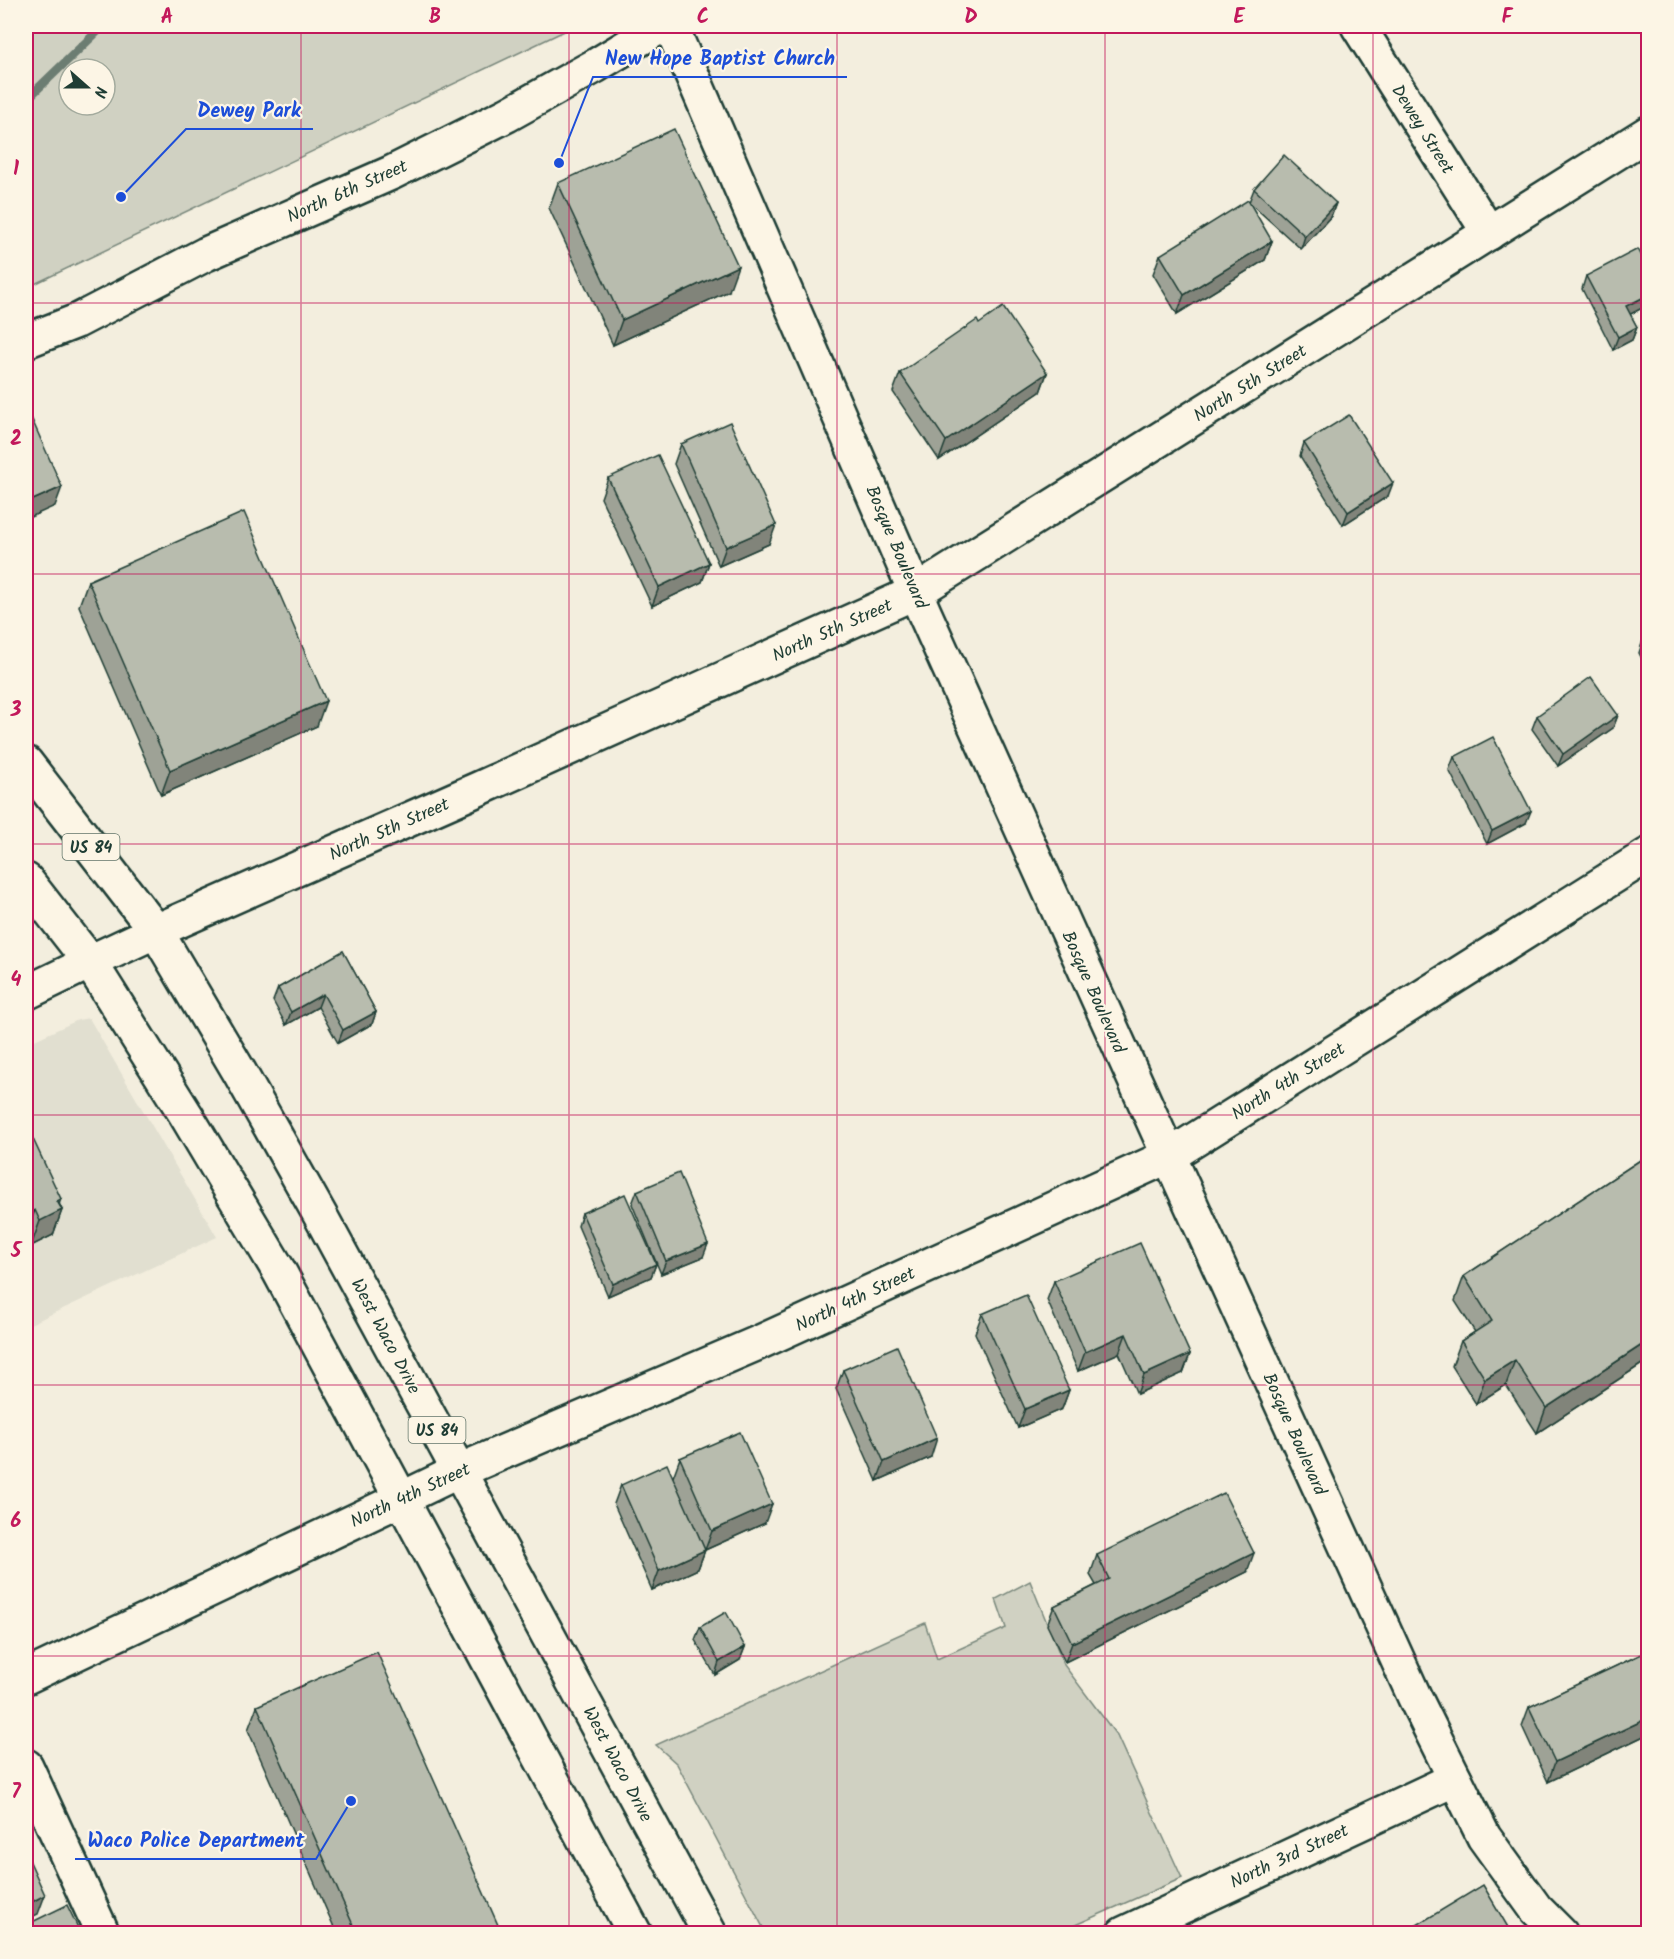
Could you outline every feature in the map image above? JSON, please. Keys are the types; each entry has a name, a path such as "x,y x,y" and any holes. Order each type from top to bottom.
{"main road":[{"name":"North 6th Street","path":"26,341 77,321 206,254 391,173 507,115 661,26"},
{"name":"Bosque Boulevard","path":"671,26 916,592 1415,1698 1484,1837 1536,1909 1561,1934"},
{"name":"Dewey Street","path":"1358,26 1488,233"},
{"name":"North 5th Street","path":"26,993 156,931 916,592 1648,133"},
{"name":"West Waco Drive","path":"26,763 156,931 234,1064 320,1215 710,1934"},
{"name":"North 4th Street","path":"26,1677 459,1471 758,1342 1169,1156 1648,855"},
{"path":"26,879 90,962 186,1115 279,1271 635,1934"},
{"path":"26,1766 104,1934"},
{"name":"North 3rd Street","path":"1123,1934 1455,1779"}],"shaded area":[{"path":"26,26 575,26 26,288"},
{"path":"89,1018 217,1237 26,1326 26,1044 78,1020"},
{"path":"1030,1581 1064,1665 1117,1736 1182,1878 1057,1933 766,1933 677,1764 656,1745 925,1623 937,1659 1006,1628 996,1599"}],"building":[{"path":"674,129 738,266 622,320 558,183"},
{"path":"1284,155 1336,203 1305,236 1254,189"},
{"path":"1248,200 1272,241 1184,295 1160,255"},
{"path":"1638,249 1648,268 1648,295 1626,306 1637,327 1618,337 1586,276"},
{"path":"1003,307 1047,373 946,441 900,373 977,320 979,324"},
{"path":"26,406 62,487 26,503"},
{"path":"1349,415 1393,483 1348,512 1304,443"},
{"path":"730,422 776,525 726,547 681,444"},
{"path":"658,455 709,563 659,587 608,478"},
{"path":"244,512 326,701 170,770 88,581"},
{"path":"1648,638 1648,649 1643,640"},
{"path":"1591,677 1618,715 1563,754 1537,716"},
{"path":"1493,737 1531,811 1492,831 1454,757"},
{"path":"343,951 376,1012 343,1030 323,994 291,1012 278,988"},
{"path":"26,1124 61,1199 57,1201 62,1210 40,1221 35,1210 26,1214"},
{"path":"1648,1155 1648,1341 1546,1408 1515,1360 1485,1379 1461,1341 1492,1321 1464,1276"},
{"path":"679,1173 708,1244 666,1261 637,1191"},
{"path":"625,1194 656,1264 613,1284 582,1213"},
{"path":"1140,1243 1190,1354 1144,1375 1126,1334 1085,1352 1054,1281"},
{"path":"1026,1295 1069,1390 1025,1409 982,1314"},
{"path":"897,1346 937,1438 884,1462 843,1370"},
{"path":"740,1432 772,1504 712,1531 680,1458"},
{"path":"667,1464 705,1550 659,1571 621,1485"},
{"path":"1224,1493 1254,1553 1072,1643 1054,1606 1109,1579 1097,1555"},
{"path":"726,1612 745,1647 719,1662 700,1627"},
{"path":"1648,1651 1648,1718 1555,1762 1529,1707"},
{"path":"377,1652 502,1934 357,1934 257,1706"},
{"path":"26,1853 45,1895 26,1905"},
{"path":"1483,1885 1512,1934 1402,1934"},
{"path":"67,1905 81,1934 26,1934 26,1925"}],"waterway":[{"path":"26,100 103,26"}],"place":[{"name":"New Hope Baptist Church","path":"559,163"},
{"name":"Dewey Park","path":"121,197"},
{"name":"Waco Police Department","path":"351,1801"}]}
